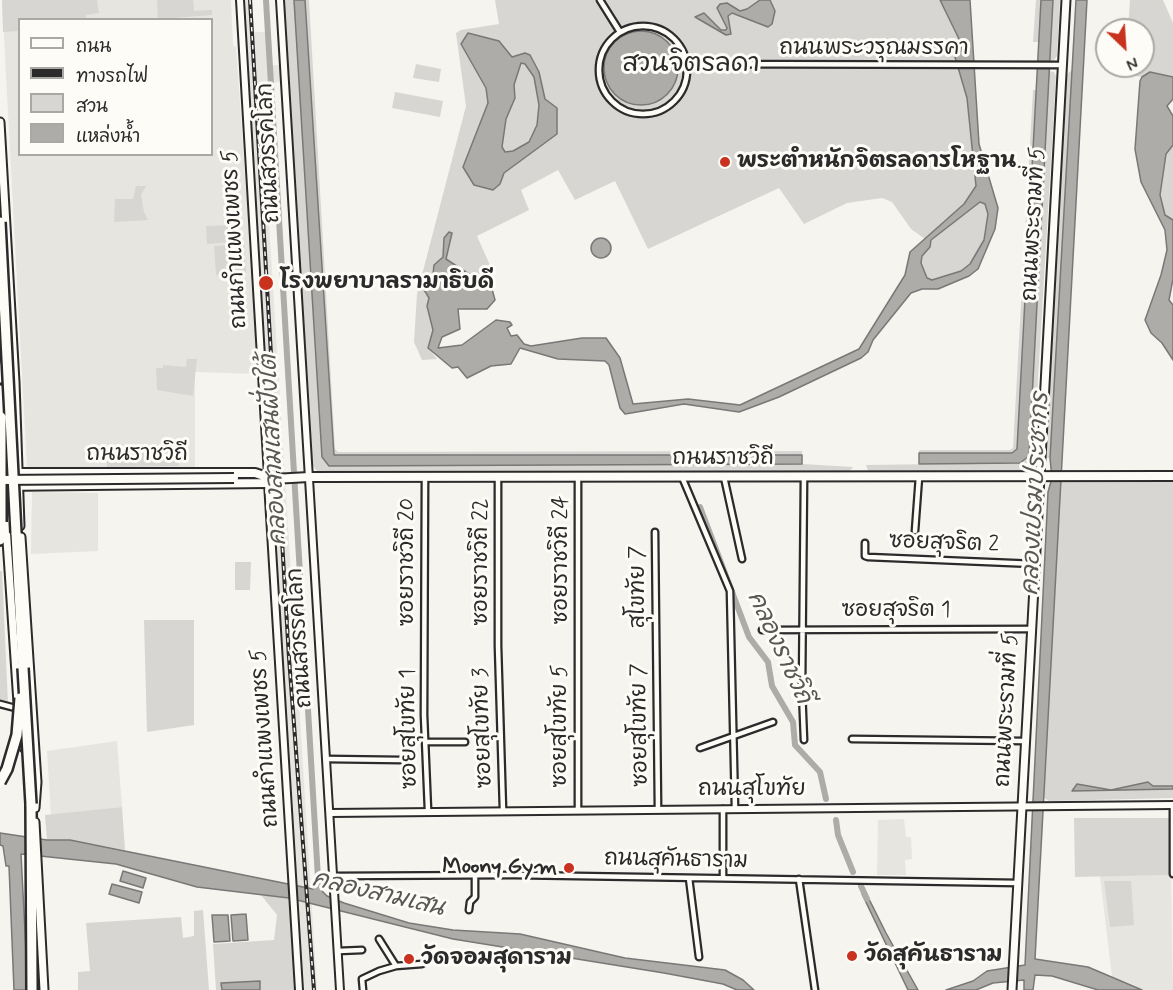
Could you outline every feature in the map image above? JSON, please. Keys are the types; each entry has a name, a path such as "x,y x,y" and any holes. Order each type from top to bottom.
{"highway":[{"path":"0,222 31,804 32,990"},
{"path":"0,390 3,459 0,540"},
{"path":"0,782 8,769 17,735 22,668"}],"main road":[{"name":"ถนนพระรามที่ 5","path":"1012,990 1066,0"},
{"path":"0,122 37,782 34,806 44,990"},
{"path":"0,292 10,291"},
{"path":"0,379 12,331"},
{"path":"0,438 1,480 19,709 26,781 34,806"},
{"name":"ถนนราชวิถี","path":"1,480 18,473 289,479 1173,476"},
{"path":"44,473 41,478 45,486"},
{"name":"ถนนราชวิถี","path":"1,480 19,486 45,486 268,478"},
{"path":"1,480 268,478"}],"street":[{"name":"ถนนกำแพงเพชร 5","path":"240,0 294,875 298,990"},
{"name":"ถนนสวรรคโลก","path":"280,0 307,478 335,879 339,989"},
{"path":"600,0 620,32"},
{"path":"642,26 664,31 681,47 686,64 681,90 666,107 644,113 622,108 605,92 599,70 604,48 620,32 642,26"},
{"name":"ถนนพระวรุณมรรคา","path":"686,64 1062,65"},
{"name":"ซอยราชวิถี 20","path":"424,477 424,647"},
{"name":"ซอยราชวิถี 24","path":"578,477 578,642"},
{"path":"682,477 730,591 735,808"},
{"path":"724,477 742,560"},
{"path":"804,477 802,629 804,740"},
{"path":"915,531 919,477"},
{"name":"ซอยราชวิถี 22","path":"498,478 498,646"},
{"name":"สุโขทัย 7","path":"655,532 656,642"},
{"name":"ซอยสุจริต 2","path":"865,543 865,556 868,557 1035,564"},
{"name":"ซอยสุจริต 1","path":"762,630 1031,628"},
{"name":"ซอยสุโขทัย 5","path":"578,642 578,809"},
{"name":"ซอยสุโขทัย 7","path":"656,642 658,809"},
{"name":"ซอยสุโขทัย 3","path":"498,646 502,810"},
{"name":"ซอยสุโขทัย 1","path":"424,647 428,810"},
{"path":"0,704 19,709"},
{"path":"700,748 773,722"},
{"path":"852,738 1024,741"},
{"path":"425,742 465,742"},
{"path":"327,759 401,760"},
{"path":"1173,804 1173,874"},
{"name":"ถนนสุโขทัย","path":"330,813 428,810 1032,807 1173,804"},
{"path":"723,808 723,878"},
{"path":"469,910 470,902 475,897 475,875"},
{"name":"ถนนสุคันธาราม","path":"335,879 475,875 1018,883"},
{"path":"689,878 699,957"},
{"path":"799,879 815,990"},
{"path":"379,939 396,966"},
{"path":"338,951 362,950"},
{"path":"363,990 362,979 396,966 422,964"}],"shaded area":[{"path":"2,0 231,0 259,374 195,372 195,469 27,468"},
{"path":"242,0 253,0 253,32 266,32 267,65 280,65 281,82 269,83 270,111 262,112 317,990 302,990"},
{"path":"32,492 98,493 98,551 31,554"},
{"path":"117,741 122,807 51,815 47,751"},
{"path":"904,819 906,837 911,837 912,859 905,860 906,875 877,875 878,820"},
{"path":"1171,875 1173,990 1142,990 1112,977 1100,876"}],"green space":[{"path":"2,0 97,0 99,13 86,15 86,18 18,18 18,31 3,32"},
{"path":"157,0 193,0 194,11 212,10 212,15 158,18"},
{"path":"283,0 294,0 322,457 329,466 802,464 853,467 850,471 327,474 317,471 312,464 310,452"},
{"path":"305,0 309,0 335,449 338,452 802,451 802,455 334,455"},
{"path":"495,0 940,0 961,43 962,51 955,57 967,98 976,189 964,204 925,239 911,229 892,202 882,198 847,203 804,224 779,188 648,249 615,181 575,200 558,170 521,190 529,210 477,236 493,272 489,278 475,278 450,263 446,259 446,251 451,234 444,238 443,257 432,273 433,283 425,286 433,330 428,348 437,359 422,360 414,342 417,294 466,106 456,33 461,30 499,24"},
{"path":"1036,0 1041,0 1039,42 1033,42"},
{"path":"1053,0 1060,0 1057,56 1053,61 1050,60"},
{"path":"1130,0 1163,0 1173,23 1173,77 1155,73 1155,18 1129,18"},
{"path":"416,64 441,69 439,82 413,78"},
{"path":"1073,69 1050,458 1047,458 1065,76"},
{"path":"1049,71 1054,72 1056,76 1033,463 1021,471 868,471 866,465 1020,463 1044,182"},
{"path":"1033,90 1037,90 1017,449 1012,453 919,453 919,450 1010,450 1013,448"},
{"path":"395,92 443,101 440,117 392,108"},
{"path":"1173,145 1173,220 1165,215 1160,195 1166,154"},
{"path":"136,186 146,186 141,195 148,220 114,222 115,199 133,199"},
{"path":"980,202 985,203 988,214 984,240 970,264 961,271 932,280 927,278 921,264 922,256 930,247 931,240"},
{"path":"233,225 233,242 207,244 206,226"},
{"path":"244,244 246,273 216,275 214,246"},
{"path":"187,359 197,359 193,396 157,390 156,368 163,368 163,365 186,367"},
{"path":"178,445 179,466 107,467 106,447"},
{"path":"1060,482 1173,482 1173,798 1049,801 1043,797"},
{"path":"235,562 251,562 250,590 235,590"},
{"path":"0,571 2,571 8,704 0,702"},
{"path":"144,620 194,620 194,725 147,732"},
{"path":"122,807 125,850 70,840 47,840 45,815"},
{"path":"1074,818 1170,818 1171,875 1075,877"},
{"path":"1104,881 1131,881 1134,925 1110,927"},
{"path":"261,895 289,898 295,990 216,990 213,944 274,940 277,915"},
{"path":"203,910 209,990 78,990 78,972 90,971 86,923 181,917 183,938 194,936 194,911"}],"water":[{"path":"294,0 305,0 334,455 802,455 802,464 329,466 322,457"},
{"path":"760,0 770,0 775,11 772,24 768,27 732,13 728,16 731,34 726,35 695,17 704,13 721,30 726,30 717,8 720,4 727,3 740,11"},
{"path":"940,0 970,0 979,144 998,208 995,229 978,269 969,276 938,289 922,289 911,293 873,340 868,352 861,358 779,397 739,412 684,404 625,414 620,408 609,365 605,361 558,359 520,348 511,364 491,366 467,378 458,367 452,368 428,348 433,330 427,306 429,298 423,288 432,283 434,265 443,257 444,238 449,232 452,233 446,259 475,278 489,278 495,300 487,309 458,309 460,329 442,337 438,348 462,345 496,320 510,322 512,325 507,328 511,336 517,335 524,344 531,346 582,338 606,338 620,358 633,404 688,399 740,405 859,349 905,275 910,252 964,204 976,186 967,98 955,57 961,51 961,43","holes":["980,202 985,204 988,214 984,240 970,264 961,271 932,280 927,278 921,263 922,256 930,247 931,240"]},
{"path":"1041,0 1053,0 1029,456 1020,463 919,464 919,453 1012,453 1017,449"},
{"path":"1076,0 1087,0 1035,959 1088,967 1142,990 1098,990 1052,976 1035,975 1033,990 1024,990 1024,980 993,983 976,990 946,990 973,981 987,971 1025,965 1048,492 1052,478 1050,458"},
{"path":"641,31 662,37 672,47 678,68 672,89 662,99 641,105 620,99 610,89 604,68 610,47 620,37"},
{"path":"468,33 499,41 512,57 525,53 530,55 539,72 545,99 557,108 557,134 504,173 500,184 493,190 474,185 463,167 488,103 486,88 461,44","holes":["521,63 525,64 534,77 539,105 537,125 529,142 513,151 505,152 502,147 506,119 515,98 514,85"]},
{"path":"1155,73 1173,77 1173,99 1167,106 1173,116 1173,145 1166,154 1160,195 1165,215 1173,220 1173,279 1169,300 1173,305 1173,360 1162,343 1151,333 1145,320 1167,250 1165,230 1141,182 1135,149 1142,78 1155,78"},
{"path":"601,238 608,241 611,248 608,255 601,258 594,255 591,248 594,241"},
{"path":"1148,782 1153,786 1173,786 1173,789 1072,791 1077,784 1111,790"},
{"path":"0,833 47,840 70,840 313,889 317,886 327,896 344,903 409,923 453,930 520,934 625,958 725,970 743,980 754,990 737,990 723,984 664,973 453,939 289,898 197,887 116,864 21,854 28,990 14,990 9,866 6,866 3,846 0,845"},
{"path":"123,871 146,878 143,888 120,881"},
{"path":"112,884 142,892 139,903 109,894"},
{"path":"865,891 918,990 908,990 862,894"},
{"path":"246,914 248,940 233,941 231,915"},
{"path":"212,915 228,915 230,941 214,942"},
{"path":"260,981 260,990 222,990 221,983"}],"waterway":[{"name":"คลองสามเสนฝั่งใต้","path":"266,0 319,895"},
{"name":"คลองราชวิถี","path":"700,507 749,637 768,662 772,686 793,722 795,745 820,772 826,799"},
{"name":"คลองราชวิถี","path":"836,820 838,835 853,872"},
{"name":"คลองราชวิถี","path":"861,886 867,899"}],"railway":[{"path":"250,0 289,658 314,990"}],"place":[{"name":"พระตำหนักจิตรลดารโหฐาน","path":"725,162"},
{"name":"โรงพยาบาลรามาธิบดี","path":"266,283"},
{"name":"Moony Gym","path":"569,868"},
{"name":"วัดสุคันธาราม","path":"852,956"},
{"name":"วัดจอมสุดาราม","path":"409,959"}],"district":[{"name":"สวนจิตรลดา","path":"691,66"}],"water label":[{"name":"คลองเปรมประชากร","path":"1037,494"},
{"name":"คลองสามเสน","path":"378,895"}]}
